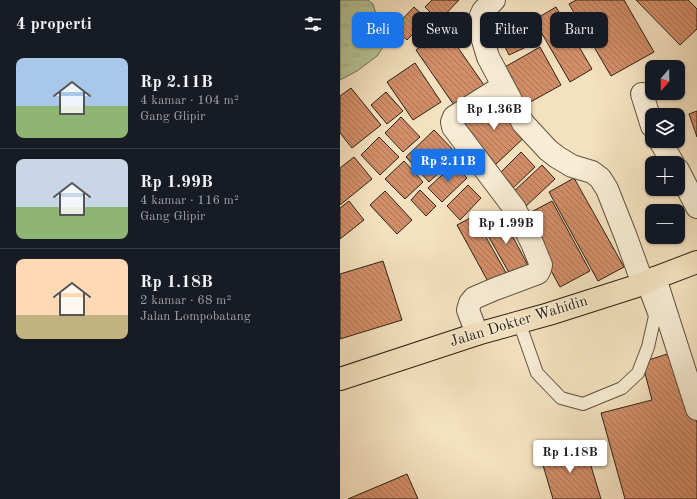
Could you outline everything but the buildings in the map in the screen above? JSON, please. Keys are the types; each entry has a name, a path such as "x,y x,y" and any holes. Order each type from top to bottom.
{"highway":[{"name":"Jalan Dokter Wahidin","path":"340,379 477,334 549,314 649,281 697,262"}],"street":[{"path":"494,0 483,11 479,20 480,30 488,57 523,123 548,150 572,166 592,172 600,178 607,189 626,238 649,281 697,409"},
{"path":"477,334 468,310 470,303 474,298 538,273 541,265 514,209 453,127 452,122 454,117 503,86"},
{"path":"642,94 646,108"},
{"path":"685,184 697,207"}],"lane":[{"path":"519,322 537,374 561,398 583,404 622,388 638,373 648,347 655,316 649,281"}],"green space":[{"path":"340,0 368,0 373,4 375,12 352,12 352,48 382,48 377,56 357,71 340,80"}]}
